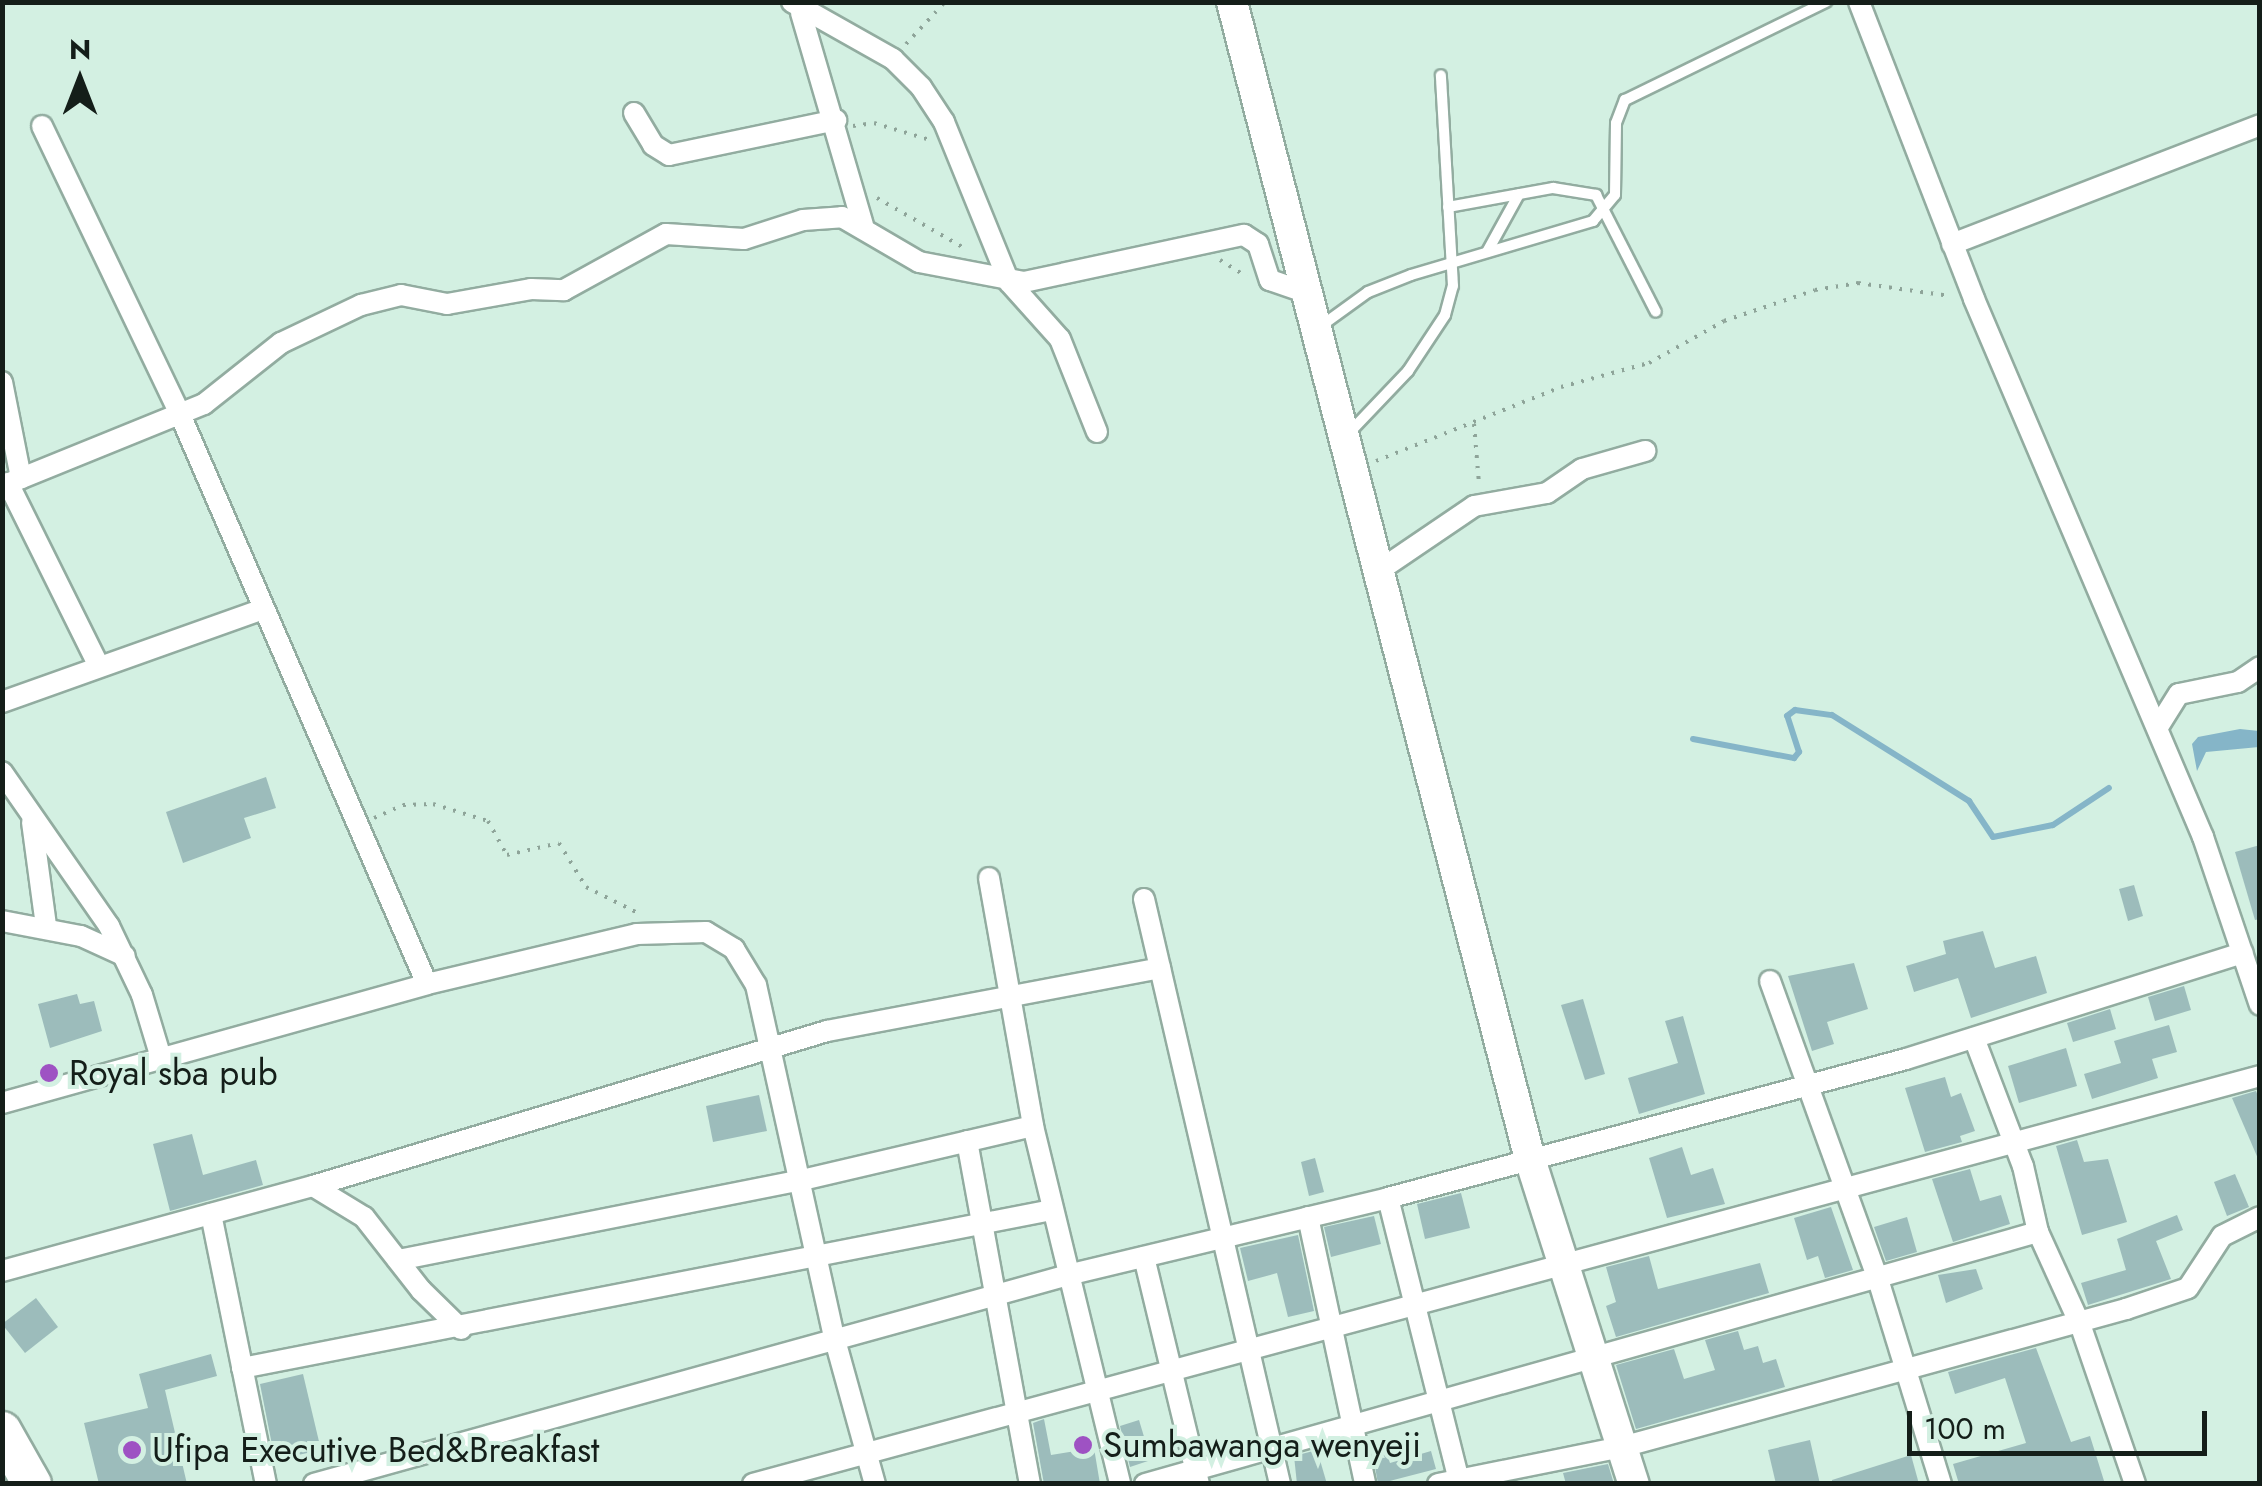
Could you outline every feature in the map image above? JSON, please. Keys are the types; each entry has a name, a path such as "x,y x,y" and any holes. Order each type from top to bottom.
{"highway":[{"path":"2,1432 32,1484"}],"street":[{"path":"1232,2 1530,1159 1566,1266 1591,1360 1634,1484"},
{"path":"1859,2 1974,298 2158,727 2260,1005"},
{"path":"797,8 893,59 922,87 952,143 1006,277 1060,338 1096,432"},
{"path":"797,8 838,125 863,226"},
{"path":"634,112 653,145 669,155 838,125"},
{"path":"1952,244 2260,125"},
{"path":"42,126 180,412 262,610 428,984"},
{"path":"11,483 212,400 296,334 388,297 412,294 447,304 531,289 564,290 666,234 744,239 826,217 863,226 920,262 1039,282 1204,242 1252,238 1270,280 1307,292"},
{"path":"2,382 11,483 99,666"},
{"path":"1380,570 1421,537 1483,503 1547,494 1582,468 1645,451"},
{"path":"2,702 262,610"},
{"path":"2158,727 2179,694 2238,682 2260,667"},
{"path":"2,772 83,884 125,956 161,1058"},
{"path":"31,816 46,926"},
{"path":"989,878 1032,1126 1120,1484"},
{"path":"1144,898 1280,1484"},
{"path":"4,919 46,926 125,956"},
{"path":"2,1103 428,984 672,929 706,932 734,949 756,985 798,1181 875,1484"},
{"path":"314,1484 1068,1275 1388,1198 1810,1085 2243,953"},
{"path":"2,1271 313,1186 768,1048 1160,968"},
{"path":"1770,981 1908,1367 1941,1484"},
{"path":"1974,1038 2014,1144 2038,1232 2080,1324 2135,1484"},
{"path":"753,1484 1845,1192 2260,1076"},
{"path":"398,1260 798,1181 1032,1126"},
{"path":"967,1141 1030,1484"},
{"path":"313,1186 364,1217 462,1329"},
{"path":"1388,1198 1438,1404 1452,1482 1622,1447 1908,1367 2080,1324 2188,1288 2222,1236 2260,1217"},
{"path":"242,1368 817,1260 1052,1210"},
{"path":"211,1214 266,1484"},
{"path":"1308,1217 1365,1484"},
{"path":"1145,1484 1197,1476 1273,1450 2038,1232"},
{"path":"1144,1257 1197,1476"},
{"path":"1555,1461 1559,1484"}],"lane":[{"path":"1317,330 1368,292 1453,262 1576,228 1608,209 1615,195 1616,123 1625,100 1826,2"},
{"path":"1348,451 1444,315 1453,262 1441,75"},
{"path":"1448,207 1580,188 1608,209 1656,312"},
{"path":"1487,252 1519,194"}],"path":[{"path":"893,59 945,2"},
{"path":"838,125 874,123 952,143"},
{"path":"852,182 1006,277"},
{"path":"1204,242 1234,271 1270,280"},
{"path":"1348,451 1474,424 1561,387 1669,356 1724,321 1832,286 1873,284 1974,298"},
{"path":"1474,424 1483,503"},
{"path":"357,827 416,802 478,816 494,827 507,854 566,846 586,887 672,929"}],"water":[{"path":"2240,729 2259,731 2259,747 2206,752 2197,771 2192,744 2198,737"}],"building":[{"path":"266,777 276,808 244,818 251,838 183,863 166,812"},
{"path":"2260,845 2260,919 2255,920 2235,852"},
{"path":"2134,885 2143,916 2128,921 2119,889"},
{"path":"1983,931 1995,968 2036,956 2047,993 1971,1018 1958,978 1914,992 1906,966 1946,954 1943,941"},
{"path":"1854,963 1868,1009 1827,1022 1834,1044 1812,1051 1788,976"},
{"path":"2184,986 2191,1010 2155,1021 2148,997"},
{"path":"77,994 80,1004 94,1001 102,1031 50,1048 38,1004"},
{"path":"1583,999 1605,1074 1585,1080 1561,1005"},
{"path":"2110,1009 2116,1029 2073,1042 2067,1023"},
{"path":"1683,1016 1705,1094 1639,1114 1628,1078 1678,1063 1665,1021"},
{"path":"2169,1025 2177,1052 2152,1059 2158,1078 2092,1099 2084,1074 2121,1063 2114,1041"},
{"path":"2066,1048 2077,1086 2019,1103 2008,1066"},
{"path":"1945,1077 1951,1097 1961,1093 1975,1131 1960,1136 1962,1142 1925,1152 1905,1088"},
{"path":"2256,1091 2260,1101 2259,1161 2232,1098"},
{"path":"759,1095 767,1131 713,1142 706,1106"},
{"path":"192,1134 203,1175 256,1160 263,1185 170,1211 153,1144"},
{"path":"2077,1140 2084,1162 2108,1159 2127,1222 2082,1235 2056,1146"},
{"path":"1682,1147 1691,1175 1713,1168 1725,1204 1667,1218 1649,1158"},
{"path":"1315,1158 1324,1192 1309,1196 1301,1162"},
{"path":"1970,1169 1980,1201 2001,1195 2010,1224 1953,1242 1932,1179"},
{"path":"2235,1174 2249,1207 2227,1216 2214,1182"},
{"path":"1461,1193 1470,1228 1425,1239 1417,1204"},
{"path":"1831,1207 1853,1270 1825,1278 1818,1256 1807,1260 1794,1218"},
{"path":"2177,1215 2183,1230 2156,1241 2171,1279 2088,1305 2081,1283 2126,1270 2117,1239"},
{"path":"1374,1216 1381,1244 1331,1257 1324,1227"},
{"path":"1907,1217 1917,1252 1886,1261 1874,1227"},
{"path":"1298,1235 1314,1311 1288,1317 1277,1273 1248,1281 1240,1248"},
{"path":"1649,1256 1658,1289 1760,1263 1769,1293 1616,1337 1606,1306 1616,1302 1606,1267"},
{"path":"1976,1269 1983,1289 1946,1303 1938,1275"},
{"path":"36,1298 58,1327 25,1353 2,1324"},
{"path":"1738,1331 1744,1350 1758,1346 1763,1363 1776,1359 1785,1387 1636,1429 1616,1365 1674,1349 1684,1379 1715,1370 1705,1340"},
{"path":"2036,1348 2071,1442 2090,1436 2105,1484 1959,1484 1953,1464 2026,1443 2005,1378 1955,1394 1948,1372"},
{"path":"211,1354 217,1376 165,1390 187,1484 99,1484 84,1423 148,1408 139,1374"},
{"path":"303,1374 321,1450 275,1460 260,1384"},
{"path":"1044,1419 1051,1455 1094,1448 1100,1484 1044,1484 1033,1423"},
{"path":"1139,1420 1151,1460 1130,1467 1120,1426"},
{"path":"1810,1440 1820,1484 1776,1484 1768,1450"},
{"path":"1317,1450 1327,1484 1297,1484 1294,1456"},
{"path":"1386,1451 1390,1463 1431,1451 1436,1469 1378,1484 1373,1455"},
{"path":"1911,1455 1919,1484 1832,1484 1832,1480"},
{"path":"1608,1464 1614,1484 1566,1484 1563,1473"}],"waterway":[{"path":"1693,739 1794,758 1799,752 1787,716 1795,710 1832,715 1969,801 1993,837 2053,825 2109,788"}],"place":[{"name":"Royal sba pub","path":"49,1073"},
{"name":"Sumbawanga wenyeji","path":"1083,1445"},
{"name":"Ufipa Executive Bed&Breakfast","path":"132,1450"}]}
